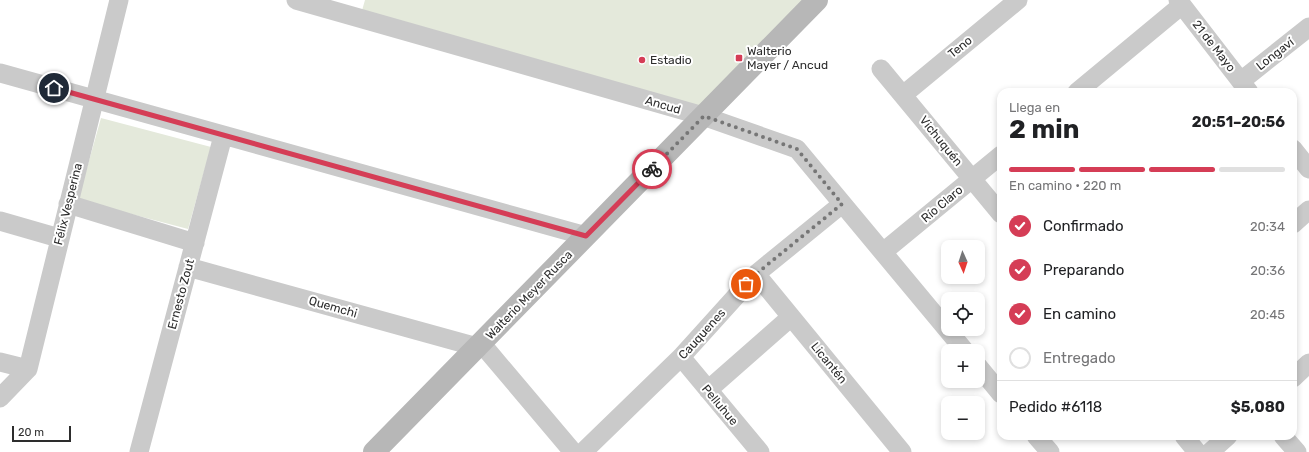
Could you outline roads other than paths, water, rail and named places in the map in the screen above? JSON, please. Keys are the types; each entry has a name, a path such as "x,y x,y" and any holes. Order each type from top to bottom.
{"street":[{"name":"Félix Vesperina","path":"28,369 59,238 119,0"},
{"name":"Ancud","path":"296,0 351,8 704,116 797,149 959,344"},
{"name":"Walterio Meyer Rusca","path":"374,452 818,0"},
{"name":"Teno","path":"903,95 1018,0"},
{"path":"1082,88 1180,3"},
{"name":"21 de Mayo","path":"1180,3 1245,86"},
{"name":"Longaví","path":"1245,86 1309,28"},
{"name":"Vichuquén","path":"881,68 997,209"},
{"path":"0,73 586,236"},
{"name":"Ernesto Zout","path":"139,452 223,136"},
{"name":"Río Claro","path":"883,252 997,158"},
{"path":"68,204 195,242"},
{"name":"Cauquenes","path":"583,452 681,357 756,274 842,204"},
{"path":"1297,220 1309,210"},
{"path":"0,221 59,238"},
{"name":"Quemchi","path":"188,267 479,345"},
{"name":"Licantén","path":"756,274 902,452"},
{"path":"708,390 791,317"},
{"path":"479,345 573,452"},
{"name":"Pelluhue","path":"681,357 760,452"},
{"path":"0,362 28,369 0,398"},
{"path":"1297,374 1309,363"},
{"path":"985,375 997,389"},
{"path":"1040,440 1050,452"},
{"path":"1187,440 1197,452"},
{"path":"1210,452 1224,440"},
{"path":"1286,440 1297,452"}],"place":[{"name":"Walterio Mayer / Ancud","path":"739,58"},
{"name":"Estadio","path":"642,60"}]}
